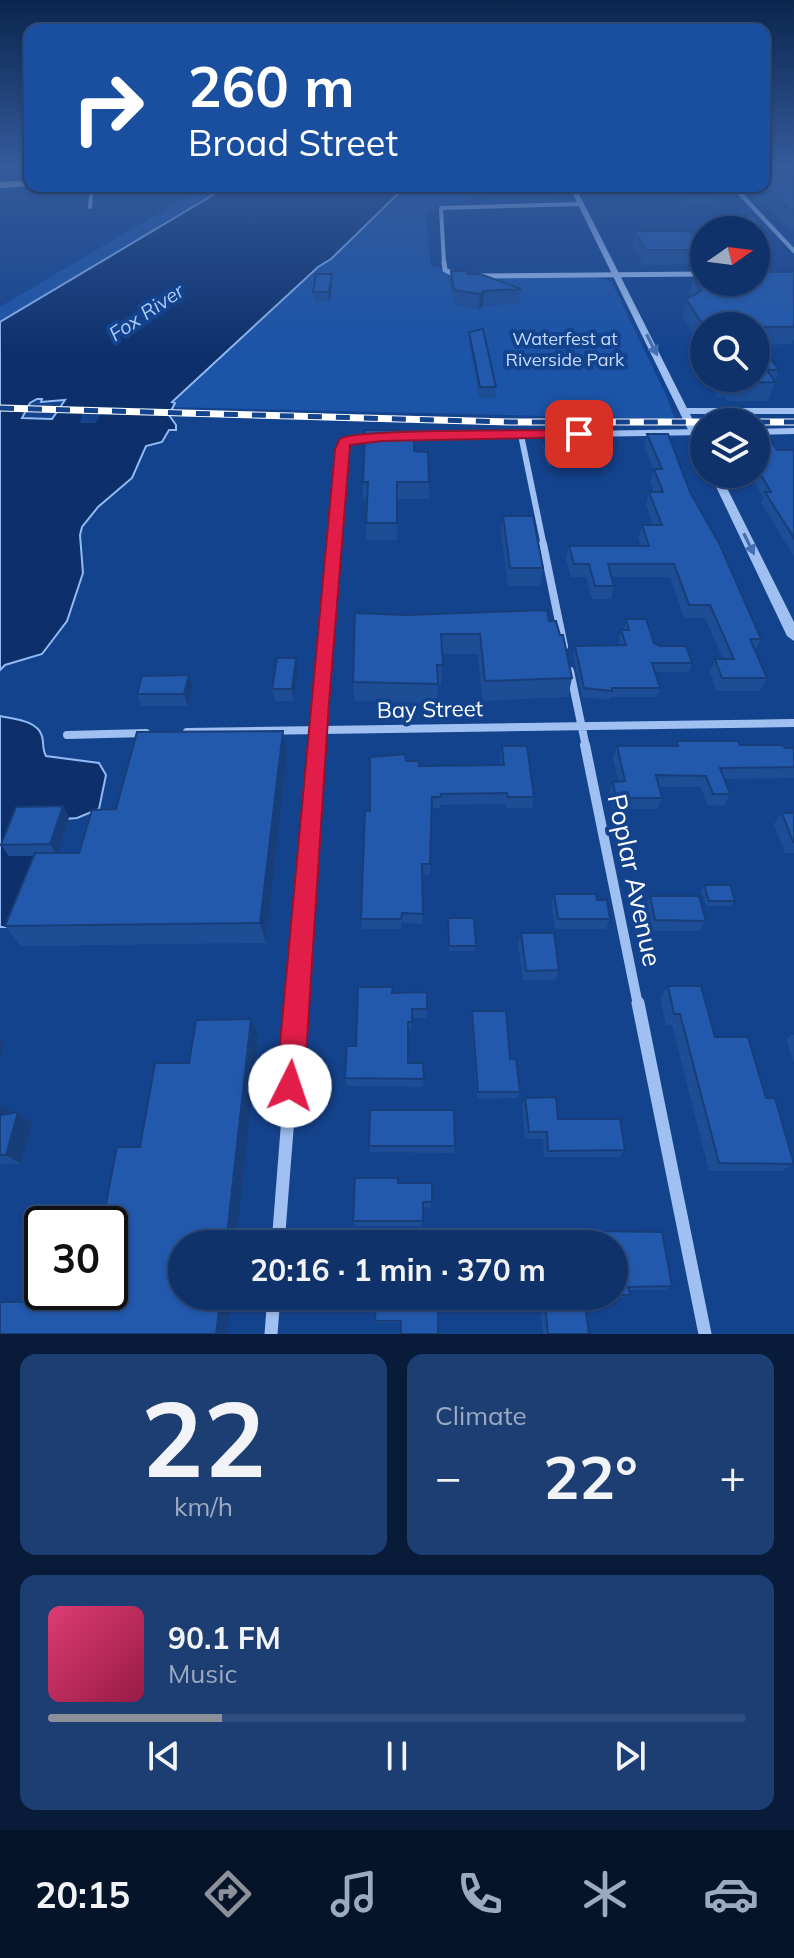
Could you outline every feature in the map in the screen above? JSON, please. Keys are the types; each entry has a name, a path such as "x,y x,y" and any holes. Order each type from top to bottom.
{"street":[{"path":"441,229 445,270 460,276"},
{"path":"594,229 690,418"},
{"path":"773,229 794,252"},
{"path":"473,276 690,274"},
{"path":"685,411 794,411"},
{"path":"770,432 794,431"},
{"path":"279,1230 317,729 341,450 345,441 368,438 690,432"},
{"path":"521,435 565,651"},
{"path":"722,488 794,636"},
{"name":"Poplar Avenue","path":"569,666 705,1334"},
{"name":"Bay Street","path":"176,732 794,723"},
{"path":"67,735 161,733"},
{"path":"271,1334 273,1310"}],"green space":[{"path":"131,229 155,229 0,322 0,307"},
{"name":"Waterfest at Riverside Park","path":"362,229 427,229 428,237 435,238 428,239 431,267 439,267 444,273 461,278 594,277 611,281 675,419 171,407 174,403 171,403 318,267 331,259"}],"water":[{"name":"Fox River","path":"155,229 362,229 172,402 175,403 169,415 176,430 169,430 162,442 146,446 132,478 98,507 82,527 83,573 67,621 42,654 5,665 0,670 0,322","holes":["37,399 42,399 41,402 65,400 52,419 22,418 30,403"]},
{"path":"0,716 24,721 35,727 42,736 46,756 99,763 106,775 99,809 77,818 65,819 14,927 0,927"}],"pier":[{"path":"57,406 173,409 170,415 101,414 95,423 80,423 82,414 88,413 53,412"}],"building":[{"path":"634,231 690,232 690,250 646,250"},
{"path":"451,271 480,274 521,289 484,291 480,294 454,290"},
{"path":"770,272 794,272 794,327 770,327 770,312 695,312 686,299 692,296 770,296"},
{"path":"316,274 332,274 329,292 313,292"},
{"path":"483,329 496,387 480,387 469,332"},
{"path":"770,358 779,370 770,370"},
{"path":"365,430 400,430 400,440 414,440 414,451 428,452 429,482 397,482 397,523 366,523 368,482 363,482"},
{"path":"647,434 668,434 690,492 720,545 761,639 750,639 767,678 722,678 715,659 734,659 710,605 689,605 674,564 608,564 614,586 595,586 589,564 574,564 569,546 649,546 642,525 662,525 649,492 663,492 654,469 662,469"},
{"path":"543,437 588,438 597,456 548,457"},
{"path":"770,440 777,450 794,450 794,538 765,492 771,492"},
{"path":"503,516 533,516 543,568 510,568"},
{"path":"547,610 549,621 556,621 560,635 563,635 572,678 485,681 480,634 441,634 443,665 437,665 438,684 353,682 355,613 406,615"},
{"path":"626,619 646,619 654,643 660,646 686,646 692,663 652,663 660,688 612,688 612,691 584,688 575,646 626,645 621,630 629,630"},
{"path":"277,658 296,658 292,689 272,689"},
{"path":"189,675 184,694 137,694 142,676"},
{"path":"283,731 260,923 5,926 35,853 79,853 92,810 116,809 137,732"},
{"path":"677,741 783,745 794,748 794,767 720,768 730,794 713,794 706,776 656,775 662,798 616,798 613,782 625,781 617,746 678,746"},
{"path":"502,746 527,746 534,797 508,797 507,793 441,794 441,797 432,797 430,864 422,864 423,914 402,913 401,919 361,919 365,811 370,811 370,757 405,754 406,761 419,761 419,766 504,765"},
{"path":"63,806 50,844 1,845 16,807"},
{"path":"782,813 794,813 794,842 793,842"},
{"path":"704,885 730,885 735,901 709,901"},
{"path":"554,894 596,894 597,900 607,900 610,919 558,919"},
{"path":"650,896 699,896 706,921 655,920"},
{"path":"448,918 474,918 476,946 449,946"},
{"path":"521,933 554,933 559,970 526,971"},
{"path":"668,986 701,986 715,1037 748,1037 766,1098 775,1098 794,1164 719,1163 680,1014 674,1014"},
{"path":"358,987 393,987 392,993 427,992 427,1009 412,1009 412,1022 408,1022 408,1063 423,1063 424,1079 345,1078 347,1046 356,1046"},
{"path":"472,1011 506,1011 510,1059 516,1059 520,1092 478,1092"},
{"path":"251,1019 228,1230 168,1230 168,1310 219,1310 216,1334 0,1334 0,1302 24,1302 24,1310 128,1310 128,1206 106,1206 117,1147 140,1147 155,1063 189,1063 196,1020"},
{"path":"556,1097 558,1119 620,1119 625,1150 548,1151 547,1132 529,1132 525,1098"},
{"path":"0,1106 3,1106 1,1115 18,1112 6,1155 0,1155"},
{"path":"370,1110 454,1110 455,1146 369,1146"},
{"path":"355,1178 398,1178 398,1183 432,1183 432,1202 423,1202 423,1221 353,1221"},
{"path":"628,1232 662,1232 672,1286 628,1287"},
{"path":"375,1310 438,1310 438,1334 401,1334 401,1321 375,1321"},
{"path":"545,1310 586,1310 589,1334 548,1334"}],"railway":[{"path":"0,408 509,422 690,422"},
{"path":"770,422 794,422"}],"route":[{"path":"290,1086 341,450 345,441 355,438 579,434"}]}
